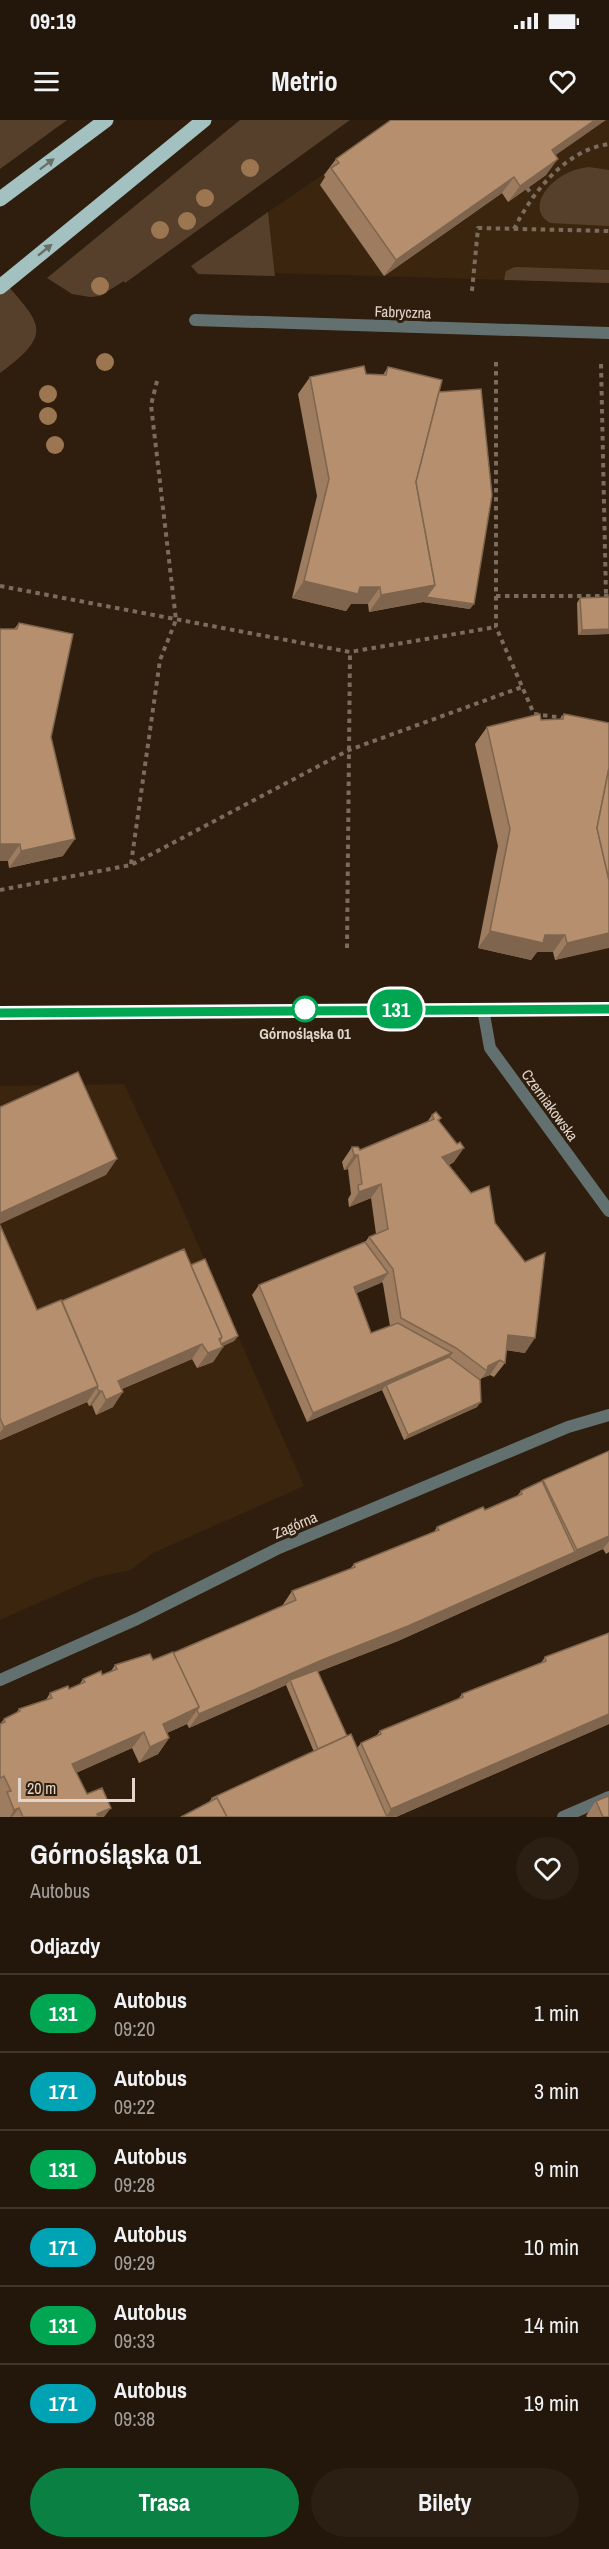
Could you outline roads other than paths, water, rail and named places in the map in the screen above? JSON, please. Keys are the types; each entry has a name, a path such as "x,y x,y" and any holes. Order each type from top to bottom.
{"main road":[{"path":"0,199 106,120"},
{"path":"0,287 204,120"}],"street":[{"name":"Fabryczna","path":"195,320 609,333"},
{"name":"Czerniakowska","path":"483,1009 490,1048 609,1211"},
{"path":"0,1013 609,1009"},
{"name":"Zagórna","path":"0,1680 137,1619 279,1548 568,1427 609,1415"},
{"path":"563,1817 609,1797"}],"place":[{"name":"Górnośląska 01","path":"305,1009"}]}
